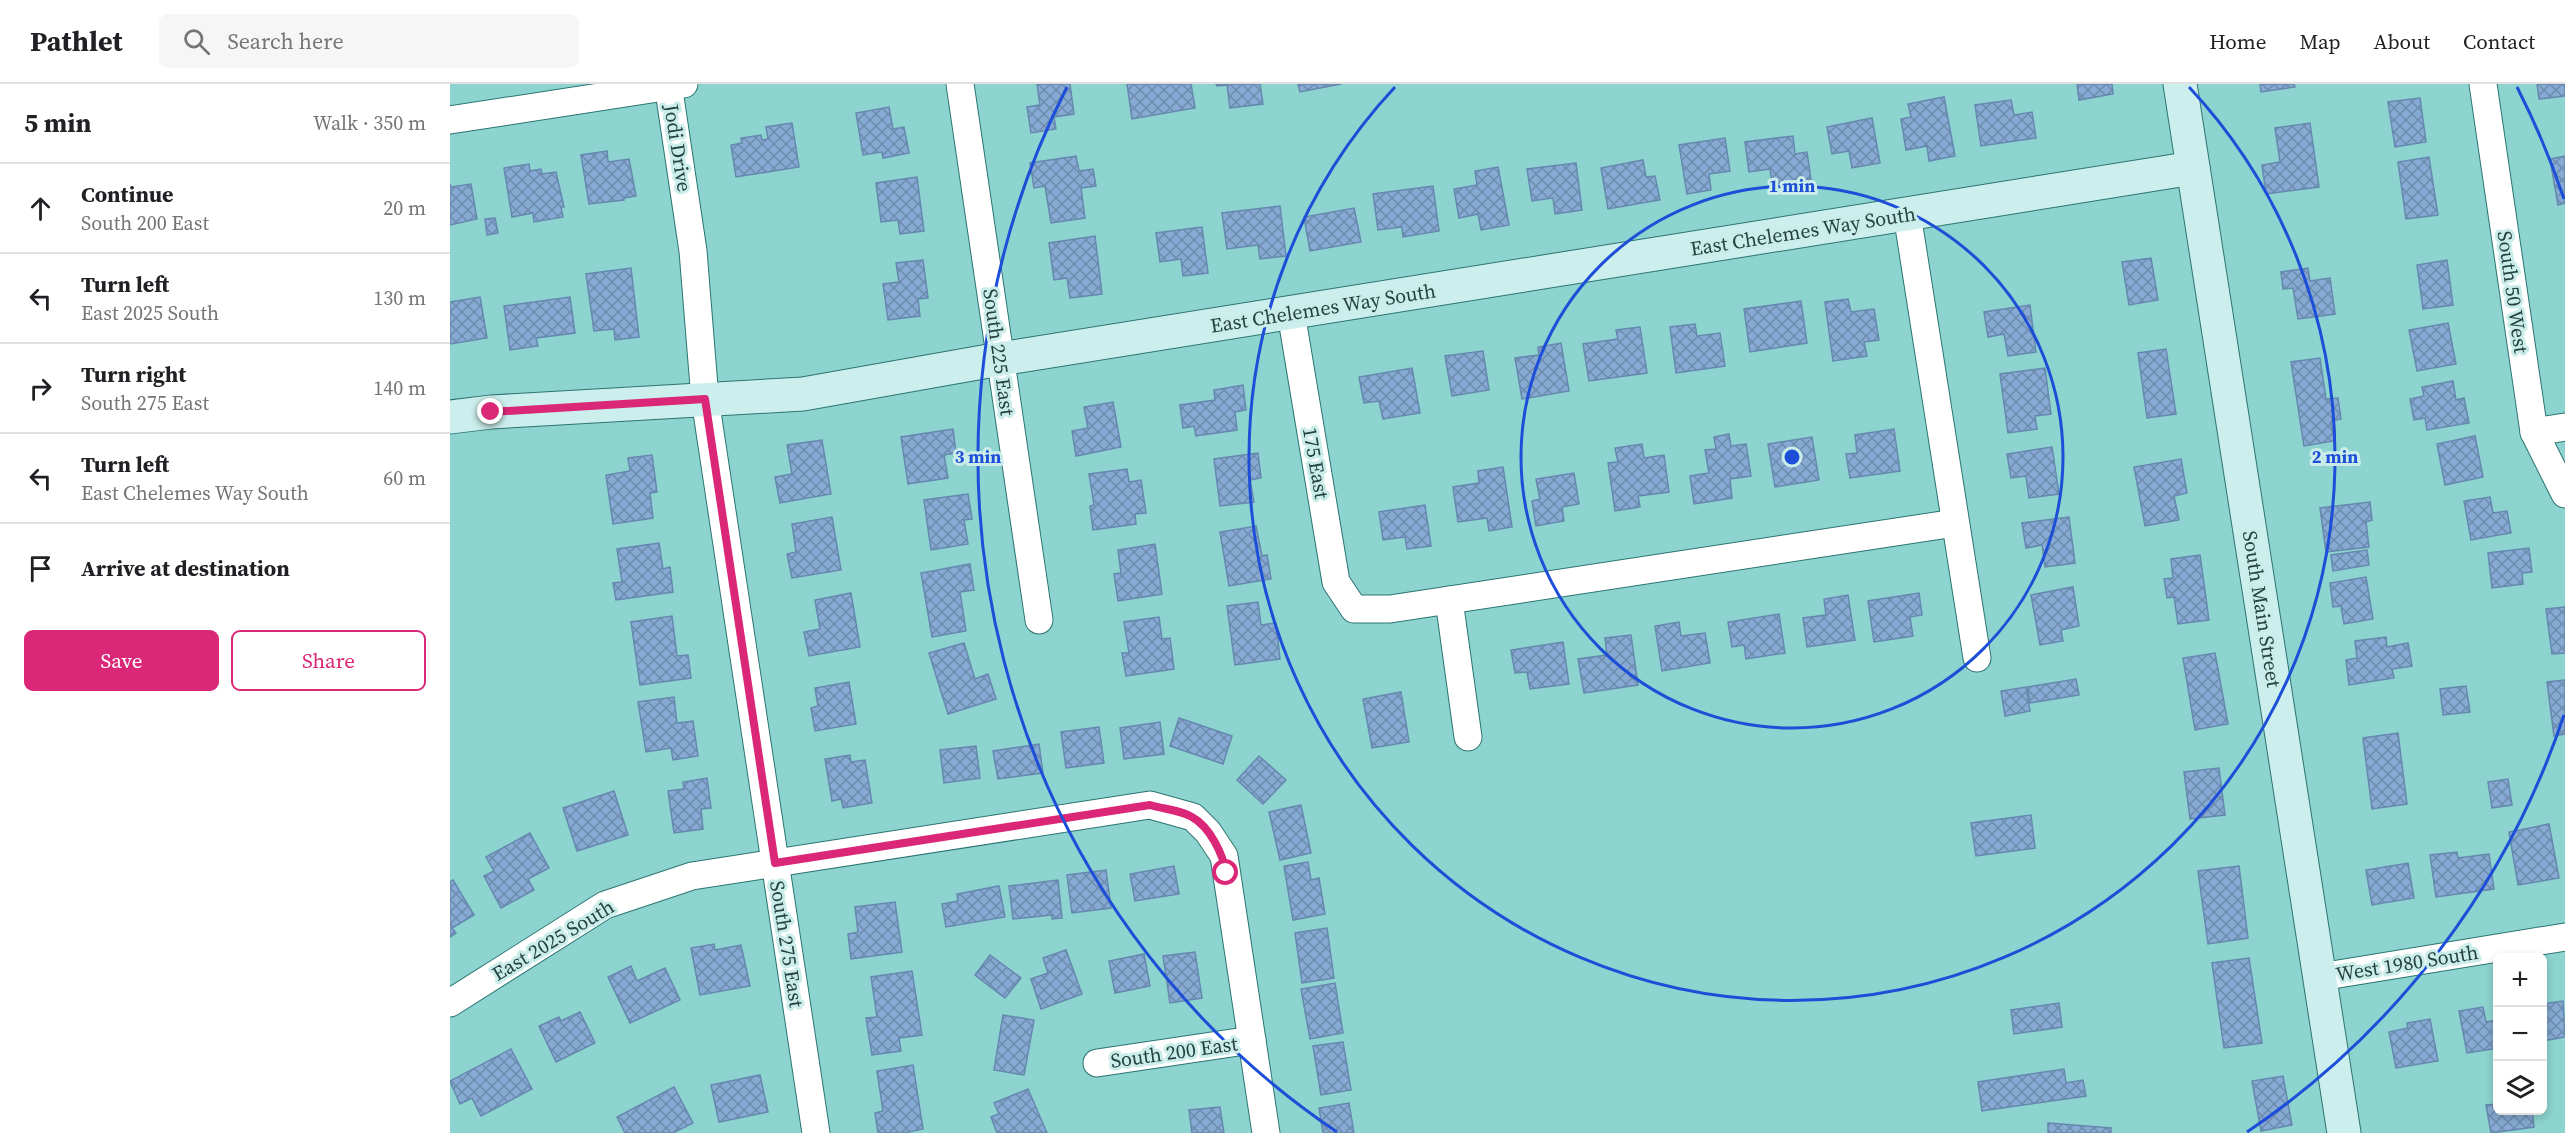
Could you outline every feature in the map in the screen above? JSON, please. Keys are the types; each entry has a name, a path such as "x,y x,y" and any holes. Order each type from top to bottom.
{"street":[{"name":"South 225 East","path":"960,84 1039,620"},
{"name":"South Main Street","path":"2180,84 2344,1133"},
{"name":"South 50 West","path":"2483,84 2534,432 2565,494"},
{"path":"450,120 673,85"},
{"name":"Jodi Drive","path":"673,85 705,399"},
{"name":"East Chelemes Way South","path":"450,417 491,412 803,394 1000,359 2193,168"},
{"path":"1907,214 1977,658"},
{"name":"175 East","path":"1291,313 1336,582 1353,609 1390,609 1449,600"},
{"name":"South 275 East","path":"705,399 816,1133"},
{"path":"2534,432 2565,427"},
{"path":"1468,737 1449,600 1955,523"},
{"name":"East 2025 South","path":"450,1003 605,904 692,876 1150,805 1193,817"},
{"name":"South 200 East","path":"1193,817 1208,832 1224,856 1266,1133"},
{"name":"West 1980 South","path":"2320,977 2565,937"},
{"name":"South 200 East","path":"1097,1064 1252,1041"}],"building":[{"path":"1037,84 1070,84 1074,114 1054,117 1056,129 1031,133 1027,107 1040,105"},
{"path":"1127,84 1191,84 1195,108 1132,119"},
{"path":"1216,84 1260,84 1263,104 1230,108 1227,85 1217,86"},
{"path":"1298,84 1341,84 1300,92"},
{"path":"2077,84 2112,84 2113,94 2079,100"},
{"path":"2260,84 2294,84 2295,87 2261,92"},
{"path":"2537,84 2565,84 2565,96 2539,99"},
{"path":"1944,97 1955,156 1929,161 1927,146 1906,150 1901,119 1911,117 1908,104"},
{"path":"2420,98 2426,142 2395,147 2388,102"},
{"path":"2011,100 2014,115 2032,112 2036,138 1981,146 1975,105"},
{"path":"889,107 893,129 904,127 909,153 883,158 882,152 863,155 856,113"},
{"path":"1872,118 1880,163 1852,168 1849,151 1832,154 1827,127"},
{"path":"792,123 799,167 736,177 731,145 742,143 741,138 761,135 762,140 768,139 766,127"},
{"path":"2310,123 2319,187 2266,194 2262,165 2280,162 2275,128"},
{"path":"1793,136 1795,154 1807,152 1811,179 1772,184 1770,169 1749,172 1745,142"},
{"path":"1725,138 1730,171 1709,174 1711,190 1687,194 1679,145"},
{"path":"607,151 608,162 629,159 636,196 624,198 624,200 589,204 581,155"},
{"path":"1076,156 1079,171 1093,169 1096,186 1081,188 1085,218 1051,223 1045,186 1034,188 1030,163"},
{"path":"2565,156 2565,203 2558,205 2550,159"},
{"path":"2429,157 2438,215 2406,219 2398,162"},
{"path":"1643,160 1646,177 1655,176 1660,200 1608,209 1601,168"},
{"path":"1576,163 1582,210 1555,214 1553,198 1532,201 1527,169"},
{"path":"529,164 530,171 541,169 542,174 556,172 564,207 561,207 563,217 534,222 533,213 512,217 504,168"},
{"path":"1498,167 1509,225 1481,230 1478,214 1459,218 1454,189 1477,185 1475,171"},
{"path":"917,177 924,231 900,234 898,220 881,222 876,183"},
{"path":"450,184 451,187 471,184 477,219 450,225"},
{"path":"1433,186 1439,231 1403,237 1402,227 1378,230 1373,194"},
{"path":"1280,206 1286,256 1260,259 1258,245 1227,249 1222,213"},
{"path":"1354,208 1361,242 1310,251 1304,217"},
{"path":"495,218 498,233 487,235 485,219"},
{"path":"1202,227 1208,273 1183,276 1181,259 1160,262 1156,233"},
{"path":"1095,236 1102,294 1070,298 1067,278 1054,280 1049,243"},
{"path":"2151,258 2158,300 2129,305 2122,262"},
{"path":"923,260 928,298 918,299 920,316 888,320 883,284 899,282 896,263"},
{"path":"2447,260 2453,305 2423,309 2417,265"},
{"path":"631,268 639,337 615,340 614,329 594,331 586,274"},
{"path":"2308,268 2310,281 2330,278 2335,314 2298,319 2293,288 2283,289 2281,272"},
{"path":"480,297 487,338 450,344 450,302"},
{"path":"570,297 575,333 536,338 538,346 510,350 504,306"},
{"path":"1848,299 1851,312 1874,309 1879,340 1864,342 1867,356 1833,361 1825,302"},
{"path":"1801,301 1807,343 1750,352 1744,309"},
{"path":"2030,305 2036,352 2008,356 2004,334 1988,337 1984,312"},
{"path":"2448,323 2456,364 2417,371 2409,330"},
{"path":"1695,324 1697,336 1720,333 1725,366 1676,373 1670,327"},
{"path":"1640,327 1647,373 1589,381 1583,344 1618,339 1616,330"},
{"path":"1561,343 1569,391 1522,399 1515,358 1539,355 1538,347"},
{"path":"2166,349 2176,414 2147,418 2138,353"},
{"path":"1483,351 1489,390 1452,396 1445,356"},
{"path":"2320,358 2326,399 2338,398 2341,419 2331,421 2334,441 2304,446 2291,362"},
{"path":"1412,368 1420,413 1383,419 1379,401 1364,403 1359,377"},
{"path":"2045,368 2051,414 2035,416 2037,429 2008,433 2000,374"},
{"path":"2453,381 2456,400 2464,398 2469,423 2427,430 2425,418 2414,420 2410,399 2424,396 2422,387"},
{"path":"1243,385 1246,410 1235,412 1237,430 1196,436 1194,426 1183,428 1180,405 1215,400 1214,390"},
{"path":"1113,402 1121,447 1076,456 1072,431 1088,428 1084,407"},
{"path":"953,429 956,453 944,455 948,478 908,484 901,437"},
{"path":"1894,429 1900,471 1850,478 1846,454 1857,453 1855,435"},
{"path":"1729,434 1731,446 1746,444 1751,476 1730,479 1732,498 1694,504 1690,476 1709,473 1705,450 1716,449 1714,437"},
{"path":"2475,436 2483,477 2445,485 2437,444"},
{"path":"1812,437 1819,480 1775,487 1768,444"},
{"path":"822,440 831,494 780,503 775,477 792,474 787,445"},
{"path":"1642,444 1644,458 1664,455 1669,492 1638,496 1640,507 1615,511 1608,463 1618,462 1615,448"},
{"path":"2052,447 2059,494 2029,498 2026,476 2011,478 2007,454"},
{"path":"1258,453 1261,478 1250,480 1254,502 1220,506 1214,459"},
{"path":"652,455 657,492 650,493 653,518 613,524 606,475 630,471 628,458"},
{"path":"2181,459 2187,493 2174,496 2179,520 2145,526 2134,467"},
{"path":"1503,467 1512,527 1489,531 1487,518 1458,522 1453,487 1479,483 1478,471"},
{"path":"1127,469 1129,482 1141,480 1146,513 1135,514 1136,524 1093,530 1090,506 1094,505 1089,474"},
{"path":"1574,473 1579,504 1562,507 1564,521 1536,526 1532,501 1540,499 1536,479"},
{"path":"968,494 972,519 964,520 968,544 931,550 924,500"},
{"path":"2490,497 2493,513 2507,511 2511,533 2471,540 2464,501"},
{"path":"2370,502 2372,520 2366,522 2369,547 2326,552 2320,508"},
{"path":"1425,505 1431,546 1407,549 1405,537 1383,540 1379,512"},
{"path":"832,517 841,570 792,578 787,554 796,552 792,524"},
{"path":"2069,517 2075,563 2045,567 2042,545 2026,548 2022,523"},
{"path":"1256,526 1262,556 1267,555 1271,579 1229,586 1220,532"},
{"path":"659,543 663,569 670,567 673,592 616,600 613,583 622,582 617,549"},
{"path":"1155,544 1162,594 1118,601 1114,574 1121,573 1118,550"},
{"path":"2529,548 2532,572 2522,573 2523,584 2492,588 2488,553"},
{"path":"2367,550 2369,565 2333,571 2331,555"},
{"path":"2200,555 2209,620 2178,624 2174,597 2167,598 2164,579 2173,578 2171,559"},
{"path":"970,564 974,590 960,592 966,631 932,637 921,573"},
{"path":"2366,577 2373,619 2344,624 2341,606 2333,607 2330,583"},
{"path":"2073,587 2079,626 2061,630 2063,641 2040,645 2031,595"},
{"path":"851,593 860,647 809,656 804,632 820,629 815,600"},
{"path":"1919,593 1922,615 1910,617 1913,636 1874,642 1868,601"},
{"path":"1848,595 1855,640 1807,647 1803,618 1826,615 1824,599"},
{"path":"1258,602 1261,625 1276,623 1280,659 1235,665 1227,606"},
{"path":"2565,607 2565,653 2552,654 2546,609"},
{"path":"1779,614 1785,653 1746,659 1744,645 1732,647 1728,622"},
{"path":"672,616 677,656 688,655 691,678 640,685 631,622"},
{"path":"1159,617 1162,639 1170,638 1174,669 1126,676 1122,653 1129,653 1124,622"},
{"path":"1679,622 1681,636 1705,633 1710,663 1662,671 1655,626"},
{"path":"1631,635 1638,685 1584,693 1578,659 1607,655 1605,638"},
{"path":"2386,637 2387,647 2408,643 2412,666 2392,669 2394,678 2349,685 2346,660 2357,658 2355,641"},
{"path":"1563,642 1569,684 1530,689 1527,672 1515,673 1511,650"},
{"path":"964,643 975,679 988,674 996,699 948,714 929,653"},
{"path":"2215,653 2228,724 2195,730 2183,658"},
{"path":"2076,679 2079,695 2030,703 2027,687"},
{"path":"2565,680 2565,734 2554,736 2547,682"},
{"path":"849,682 856,724 815,731 811,708 818,706 815,688"},
{"path":"2466,686 2470,712 2443,715 2440,689"},
{"path":"2026,687 2030,711 2005,716 2001,691"},
{"path":"1401,692 1409,742 1372,748 1363,699"},
{"path":"674,697 677,723 693,721 698,756 673,760 671,748 646,752 638,702"},
{"path":"1179,718 1232,736 1223,764 1170,746"},
{"path":"1160,722 1164,754 1124,759 1120,728"},
{"path":"1099,727 1104,763 1066,768 1061,732"},
{"path":"2398,733 2407,804 2372,809 2363,738"},
{"path":"1039,744 1043,773 998,779 993,751"},
{"path":"976,746 980,778 944,783 940,750"},
{"path":"850,755 851,762 865,760 872,803 843,808 841,799 832,801 825,759"},
{"path":"1259,756 1286,780 1263,804 1237,780"},
{"path":"2219,768 2225,815 2190,819 2184,772"},
{"path":"707,778 711,808 701,809 703,829 674,833 668,791 684,789 683,782"},
{"path":"2508,779 2512,805 2492,808 2488,782"},
{"path":"614,791 628,835 577,851 563,808"},
{"path":"1301,805 1311,853 1280,860 1269,812"},
{"path":"2031,815 2035,848 1976,856 1971,823"},
{"path":"2549,824 2559,878 2518,885 2509,832"},
{"path":"530,833 549,868 528,879 534,890 501,908 484,876 494,871 486,857"},
{"path":"2457,852 2458,858 2489,854 2494,889 2436,897 2430,855"},
{"path":"1308,862 1311,880 1319,878 1325,914 1293,920 1284,866"},
{"path":"2408,863 2414,898 2372,905 2366,870"},
{"path":"1174,866 1179,894 1135,901 1130,874"},
{"path":"2239,866 2248,938 2208,944 2198,871"},
{"path":"1106,870 1111,908 1072,913 1067,875"},
{"path":"453,880 474,915 452,928 456,933 450,937 450,882"},
{"path":"1058,880 1062,918 1052,919 1052,915 1013,919 1009,886"},
{"path":"999,886 1005,917 946,927 942,904 958,901 957,894"},
{"path":"895,902 902,952 851,959 848,934 858,932 855,907"},
{"path":"1327,928 1334,978 1302,983 1295,933"},
{"path":"714,944 715,950 741,945 750,986 700,995 691,948"},
{"path":"1066,950 1082,994 1041,1009 1031,979 1048,973 1043,958"},
{"path":"1195,952 1202,998 1170,1003 1163,956"},
{"path":"1144,954 1150,986 1115,993 1109,961"},
{"path":"990,955 1021,978 1005,998 975,975"},
{"path":"2249,958 2262,1043 2224,1048 2212,963"},
{"path":"631,966 637,981 665,968 680,1000 630,1023 608,977"},
{"path":"912,971 922,1035 899,1038 901,1051 872,1055 866,1018 877,1017 871,977"},
{"path":"1335,983 1343,1033 1310,1039 1301,989"},
{"path":"2563,1001 2565,1037 2547,1040 2547,1003"},
{"path":"2059,1003 2062,1027 2014,1034 2011,1010"},
{"path":"2483,1007 2486,1022 2493,1021 2493,1049 2467,1053 2459,1011"},
{"path":"580,1012 595,1043 556,1062 539,1026 559,1017 561,1021"},
{"path":"1003,1015 1034,1020 1024,1075 994,1070"},
{"path":"2430,1019 2438,1061 2396,1068 2389,1032 2408,1028 2407,1023"},
{"path":"1343,1042 1351,1090 1321,1095 1313,1046"},
{"path":"511,1049 532,1089 481,1116 472,1098 460,1104 450,1081"},
{"path":"913,1065 923,1129 904,1133 878,1133 875,1113 883,1111 877,1071"},
{"path":"2064,1069 2066,1083 2083,1080 2086,1096 1982,1111 1978,1082"},
{"path":"760,1075 768,1112 719,1122 711,1085"},
{"path":"2283,1076 2292,1125 2261,1131 2252,1081"},
{"path":"674,1087 693,1123 673,1133 625,1133 617,1117"},
{"path":"1028,1089 1047,1133 997,1133 991,1117 999,1114 994,1103"},
{"path":"1349,1103 1354,1133 1323,1133 1319,1108"},
{"path":"2493,1104 2493,1115 2533,1115 2534,1127 2491,1133 2486,1105"},
{"path":"1220,1107 1224,1133 1192,1133 1189,1110"},
{"path":"2048,1123 2111,1128 2111,1133 2048,1133"}],"route":[{"path":"491,412 705,399 775,863 1150,805 1193,817 1208,832 1224,856 1226,873"}]}
